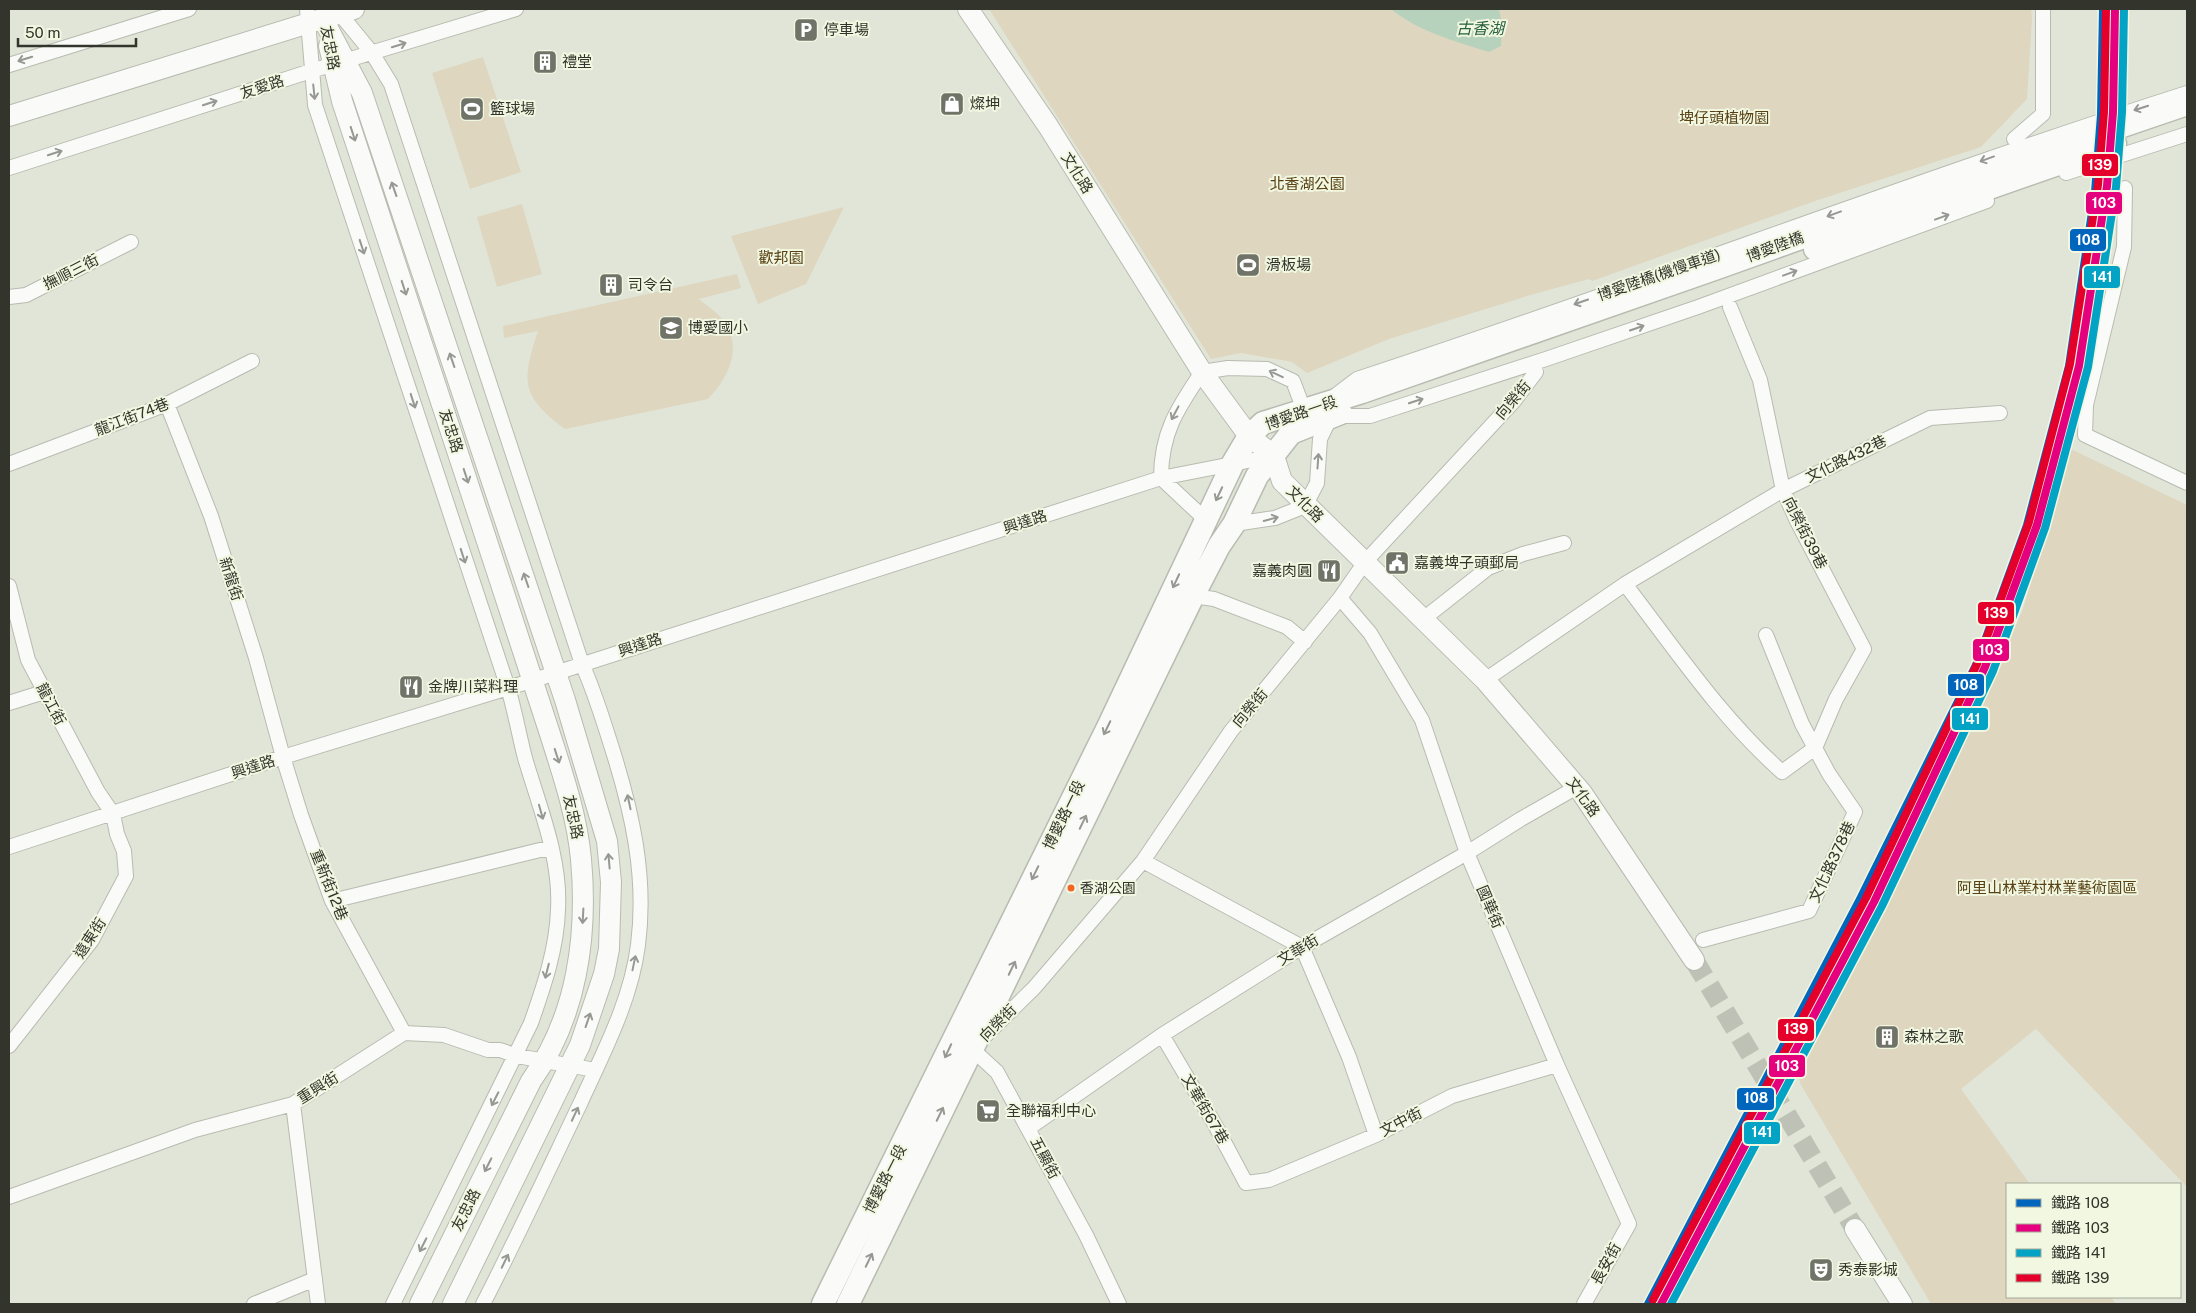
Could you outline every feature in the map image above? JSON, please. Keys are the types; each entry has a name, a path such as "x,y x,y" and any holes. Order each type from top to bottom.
{"main road":[{"name":"博愛陸橋","path":"1364,398 1935,190 2187,104"},
{"name":"博愛陸橋","path":"1364,398 2187,120"},
{"name":"博愛路一段","path":"824,1304 963,1018 1109,725 1233,463 1249,436 1263,423 1364,398"},
{"name":"博愛路一段","path":"848,1304 1219,546 1234,524 1257,476 1291,433 1320,410"}],"street":[{"path":"9,64 189,9"},
{"name":"友愛路","path":"9,168 311,71 516,9"},
{"name":"文化路","path":"968,9 1048,126 1202,372 1249,436 1274,456 1282,480 1305,506 1485,680 1577,787 1694,960"},
{"path":"2014,138 2044,114 2043,9"},
{"path":"9,116 327,13"},
{"name":"友忠路","path":"327,13 372,53 391,84 582,664 594,692 627,794 640,870 641,907 638,946 632,977 622,1009 595,1070 483,1304"},
{"name":"友忠路","path":"327,13 338,63 342,101 534,680 577,827 583,904 578,972 564,1015 545,1061 531,1081 420,1304"},
{"name":"友忠路","path":"327,13 311,71 315,106 508,688 524,754 552,850 558,890 555,939 543,990 517,1056 393,1304"},
{"name":"友忠路","path":"338,63 362,93 556,672 607,841 611,924 604,974 580,1045 453,1304"},
{"name":"博愛陸橋(機慢車道)","path":"1364,398 1721,254 2035,142 2187,93"},
{"path":"1364,398 1573,350 1698,307 1997,197 2187,134"},
{"path":"2125,188 2124,248 2086,405 2085,435 2187,483"},
{"name":"撫順三街","path":"9,297 26,295 131,242"},
{"name":"向榮街39巷","path":"1730,307 1760,380 1783,490 1797,521 1864,649 1836,699 1815,748"},
{"name":"龍江街74巷","path":"9,464 167,404 252,361"},
{"path":"1207,521 1161,478 1163,448 1171,422 1202,372 1228,368 1266,369 1293,382 1320,410 1317,483 1305,506 1275,518 1234,524"},
{"name":"向榮街","path":"972,1049 1034,988 1143,862 1231,732 1340,598 1365,562 1514,401 1536,372"},
{"name":"新龍街","path":"167,404 211,516 256,658 283,757"},
{"name":"文化路432巷","path":"1485,680 1625,584 1783,490 1930,418 2000,413"},
{"name":"興達路","path":"9,847 283,757 534,680 1161,478 1274,456"},
{"path":"1422,620 1488,568 1523,554 1564,543"},
{"path":"1625,584 1711,698 1760,753 1782,772 1815,748"},
{"name":"龍江街","path":"9,586 28,660 98,792 113,814"},
{"path":"1193,596 1214,600 1287,627 1305,642"},
{"name":"國華街","path":"1340,598 1370,632 1422,720 1468,853 1557,1065 1629,1224"},
{"name":"文化路378巷","path":"1703,940 1809,911 1855,812 1829,774 1802,724 1766,635"},
{"path":"9,703 44,692"},
{"name":"重新街12巷","path":"283,757 301,815 332,901 404,1033"},
{"name":"文華街","path":"1029,1128 1162,1035 1302,947 1468,853 1521,819 1577,787"},
{"name":"遠東街","path":"9,1046 92,940 126,876 124,851 117,834 113,814"},
{"path":"332,901 540,850 552,850"},
{"path":"1143,862 1302,947 1349,1056 1376,1135"},
{"path":"963,1018 972,1049"},
{"path":"404,1033 444,1035 488,1050 500,1050 517,1056 595,1070"},
{"name":"重興街","path":"9,1197 195,1130 292,1104 404,1033"},
{"name":"文華街67巷","path":"1162,1035 1214,1123 1246,1183"},
{"name":"五顯街","path":"972,1049 997,1072 1086,1235 1119,1304"},
{"name":"文中街","path":"1246,1183 1269,1180 1376,1135 1452,1096 1557,1065"},
{"path":"292,1104 318,1304"},
{"name":"長安街","path":"1584,1304 1629,1224"},
{"path":"1855,1229 1902,1304"},
{"path":"254,1304 315,1279"}],"green space":[{"name":"北香湖公園","path":"989,9 2031,9 2032,19 2027,99 1981,147 1818,200 1592,281 1589,279 1534,294 1389,339 1307,373 1292,362 1241,353 1211,359"},
{"name":"籃球場","path":"483,57 521,172 470,189 432,73"},
{"path":"522,204 542,274 497,287 477,217"},
{"name":"歡邦園","path":"844,207 806,284 758,304 731,236"},
{"path":"737,274 741,288 699,299 722,319 733,343 733,354 726,373 708,399 565,429 540,407 529,387 527,376 529,363 538,331 504,338 503,326"},
{"name":"阿里山林業村林業藝術園區","path":"2071,449 2187,505 2187,1187 2036,1029 1961,1089 2029,1183 2006,1183 2006,1298 2112,1298 2116,1304 1931,1304 1801,1085 1796,1069 1972,728 2023,609"}],"water":[{"name":"古香湖","path":"1391,9 1499,9 1502,25 1501,46 1489,52 1450,40 1413,24"}],"tunnel":[{"path":"1694,960 1855,1229"}],"rail line":[{"name":"108","path":"1648,1304 1860,899 1976,665 2027,525 2069,366 2095,192 2101,115 2103,9"},
{"name":"139","path":"1653,1300 1866,898 1977,664 2029,522 2070,364 2098,185 2104,112 2106,9"},
{"name":"103","path":"1661,1304 1874,902 1985,667 2037,525 2079,366 2107,186 2113,112 2115,9"},
{"name":"141","path":"1671,1304 1882,906 1993,671 2045,528 2088,367 2116,187 2122,112 2124,9"}],"place":[{"name":"停車場","path":"806,30"},
{"name":"禮堂","path":"545,62"},
{"name":"燦坤","path":"952,104"},
{"name":"籃球場","path":"472,109"},
{"name":"滑板場","path":"1248,265"},
{"name":"司令台","path":"611,285"},
{"name":"博愛國小","path":"671,328"},
{"name":"嘉義埤子頭郵局","path":"1397,563"},
{"name":"嘉義肉圓","path":"1329,571"},
{"name":"金牌川菜料理","path":"411,687"},
{"name":"香湖公園","path":"1071,888"},
{"name":"森林之歌","path":"1887,1037"},
{"name":"全聯福利中心","path":"988,1111"},
{"name":"秀泰影城","path":"1821,1270"}],"park label":[{"name":"埤仔頭植物園","path":"1724,118"}]}
